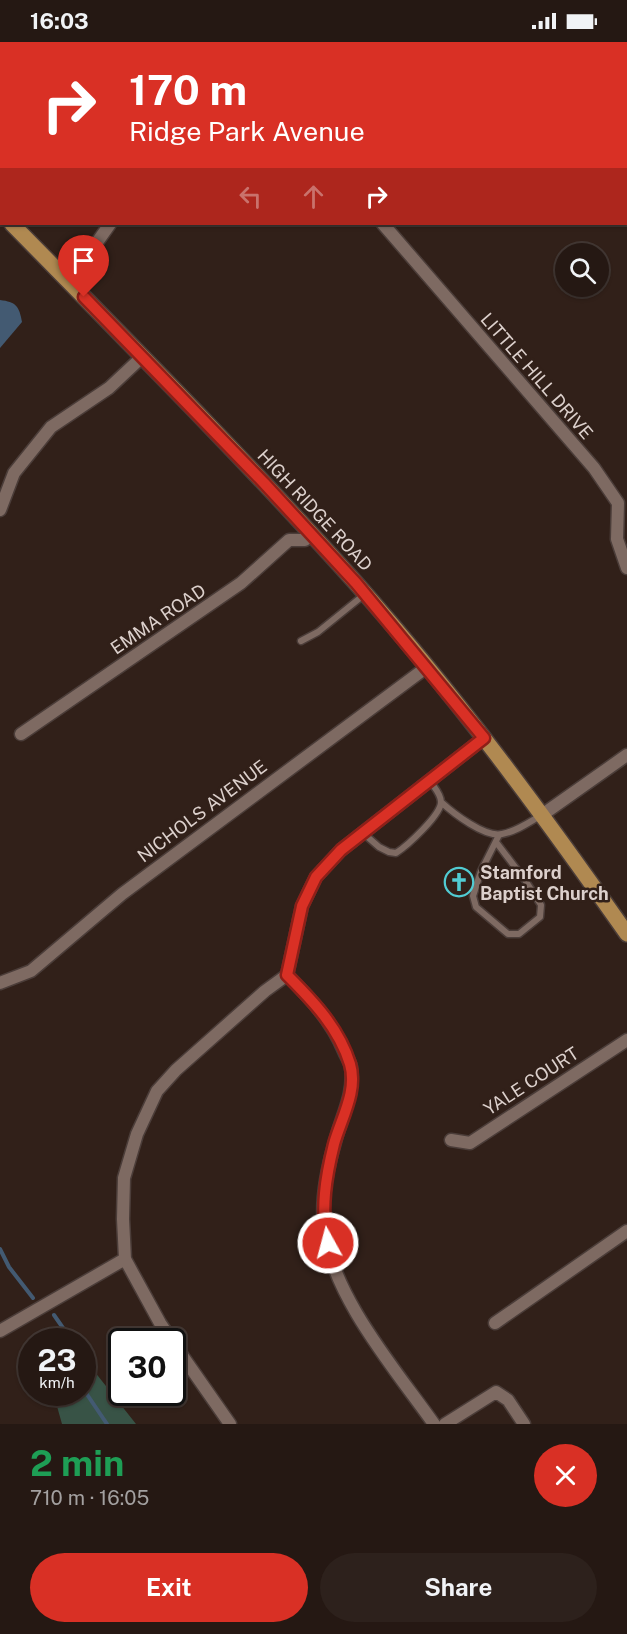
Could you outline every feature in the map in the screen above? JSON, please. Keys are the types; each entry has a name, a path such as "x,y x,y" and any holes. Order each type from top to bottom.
{"main road":[{"name":"HIGH RIDGE ROAD","path":"13,225 312,534 365,594 484,738 627,934"}],"street":[{"path":"69,282 109,225"},
{"name":"LITTLE HILL DRIVE","path":"384,225 622,499 617,539 627,568"},
{"path":"0,510 14,473 51,427 110,388 142,357"},
{"name":"EMMA ROAD","path":"21,734 241,583 289,540 305,540 312,534"},
{"name":"NICHOLS AVENUE","path":"0,983 31,971 122,894 427,667"},
{"path":"163,1328 125,1259 123,1220 124,1178 136,1134 158,1091 176,1070 265,991 287,975 302,906 316,877 341,850 484,738"},
{"path":"542,815 627,755"},
{"path":"287,975 317,1006 337,1035 351,1066 351,1092 334,1142 325,1188 324,1228 332,1259 342,1289 434,1424"},
{"name":"YALE COURT","path":"452,1140 470,1143 627,1040"},
{"path":"495,1323 627,1231"},
{"path":"0,1331 125,1259"},
{"path":"186,1361 230,1424"},
{"path":"445,1424 496,1392 508,1400 524,1424"}],"lane":[{"path":"301,641 318,632 365,594"},
{"path":"430,781 441,802 453,813 497,839 541,905 540,917 519,934 508,934 476,907 473,896 481,871 497,839 542,815"},
{"path":"363,833 379,847 396,853 439,811 441,802"}],"green space":[{"path":"96,1373 108,1389 108,1406 122,1406 136,1424 62,1424 57,1406 96,1406"}],"water":[{"path":"0,300 16,306 22,322 0,348"}],"waterway":[{"path":"0,1249 9,1267 33,1298"},
{"path":"54,1315 63,1328"},
{"path":"95,1406 107,1424"}],"place":[{"name":"Stamford Baptist Church","path":"459,882"}],"route":[{"path":"84,297 264,483 356,583 484,738 341,850 316,877 302,906 287,975 317,1006 337,1035 351,1066 351,1092 334,1142 325,1188 324,1228 328,1243"}]}
